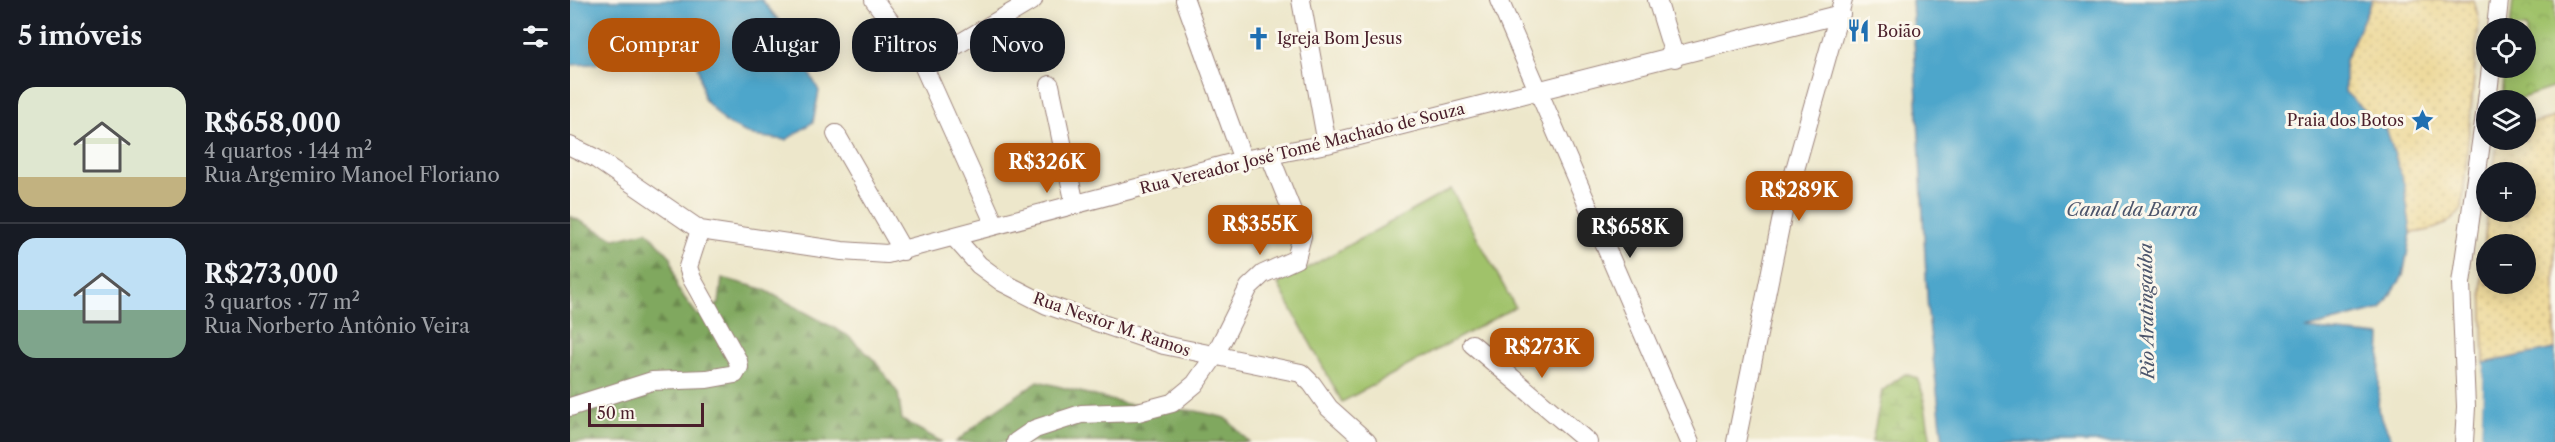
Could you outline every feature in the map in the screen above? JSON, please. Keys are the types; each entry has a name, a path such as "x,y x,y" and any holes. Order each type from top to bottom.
{"street":[{"path":"874,0 888,18"},
{"path":"958,44 1033,0"},
{"path":"1185,0 1243,160"},
{"path":"1300,0 1327,144"},
{"path":"1499,0 1690,442"},
{"path":"1657,0 1675,58"},
{"path":"2497,18 2499,0"},
{"path":"1736,442 1783,212 1842,7"},
{"name":"Rua Vereador José Tomé Machado de Souza","path":"570,146 596,158 700,230 842,251 887,255 1243,160 1327,144 1675,58 1842,7"},
{"path":"926,72 995,225"},
{"path":"1050,85 1075,205"},
{"path":"836,134 903,251"},
{"path":"2464,442 2466,406 2462,283 2480,150"},
{"path":"1016,442 1035,429 1081,414 1138,412 1172,403 1195,384 1214,357 1249,287 1263,274 1296,259 1300,252 1302,236 1270,156"},
{"path":"570,407 652,381 707,379 735,374 740,367 738,361 692,279 688,267 700,230"},
{"name":"Rua Nestor M. Ramos","path":"954,237 979,265 1002,282 1047,305 1164,345 1301,373 1329,408 1366,442"},
{"path":"1472,344 1587,442"}],"green space":[{"path":"2513,0 2555,0 2555,87 2536,93 2536,90 2503,90 2504,78 2536,78 2536,18 2511,18"},
{"path":"1451,189 1515,307 1342,402 1278,284"},
{"path":"570,216 615,239 647,231 671,257 677,288 698,316 719,304 722,278 763,289 847,335 874,360 898,393 902,420 942,442 570,442"},
{"path":"1905,374 1917,378 1923,394 1931,442 1872,442 1882,391"},
{"path":"1038,381 1126,404 1196,411 1226,418 1249,442 956,442 991,413"}],"sand":[{"name":"Praia dos Botos","path":"2372,0 2474,0 2478,18 2476,18 2476,54 2462,209 2446,224 2411,233 2404,184 2363,110 2345,92 2345,60"},
{"path":"2555,117 2555,349 2484,363 2482,294 2536,294 2536,234 2485,234 2486,222 2536,222 2536,162 2495,162 2496,150 2536,150 2536,122"}],"water":[{"path":"570,0 762,0 777,18 732,18 732,72 809,72 819,91 813,122 786,140 753,136 726,123 704,99 699,72 720,72 720,18 588,18 588,64 570,65"},
{"name":"Canal da Barra","path":"1912,0 2372,0 2345,60 2345,92 2387,131 2404,184 2411,233 2403,276 2381,309 2306,329 2381,336 2378,410 2393,442 1943,442 1928,315"},
{"path":"2555,349 2555,442 2481,442 2484,363"}],"pier":[{"path":"2484,363 2481,442 2478,442 2481,368"}],"place":[{"name":"Boião","path":"1859,31"},
{"name":"Igreja Bom Jesus","path":"1259,38"},
{"name":"Praia dos Botos","path":"2422,120"}],"water label":[{"name":"Rio Aratingaúba","path":"2147,311"}]}
